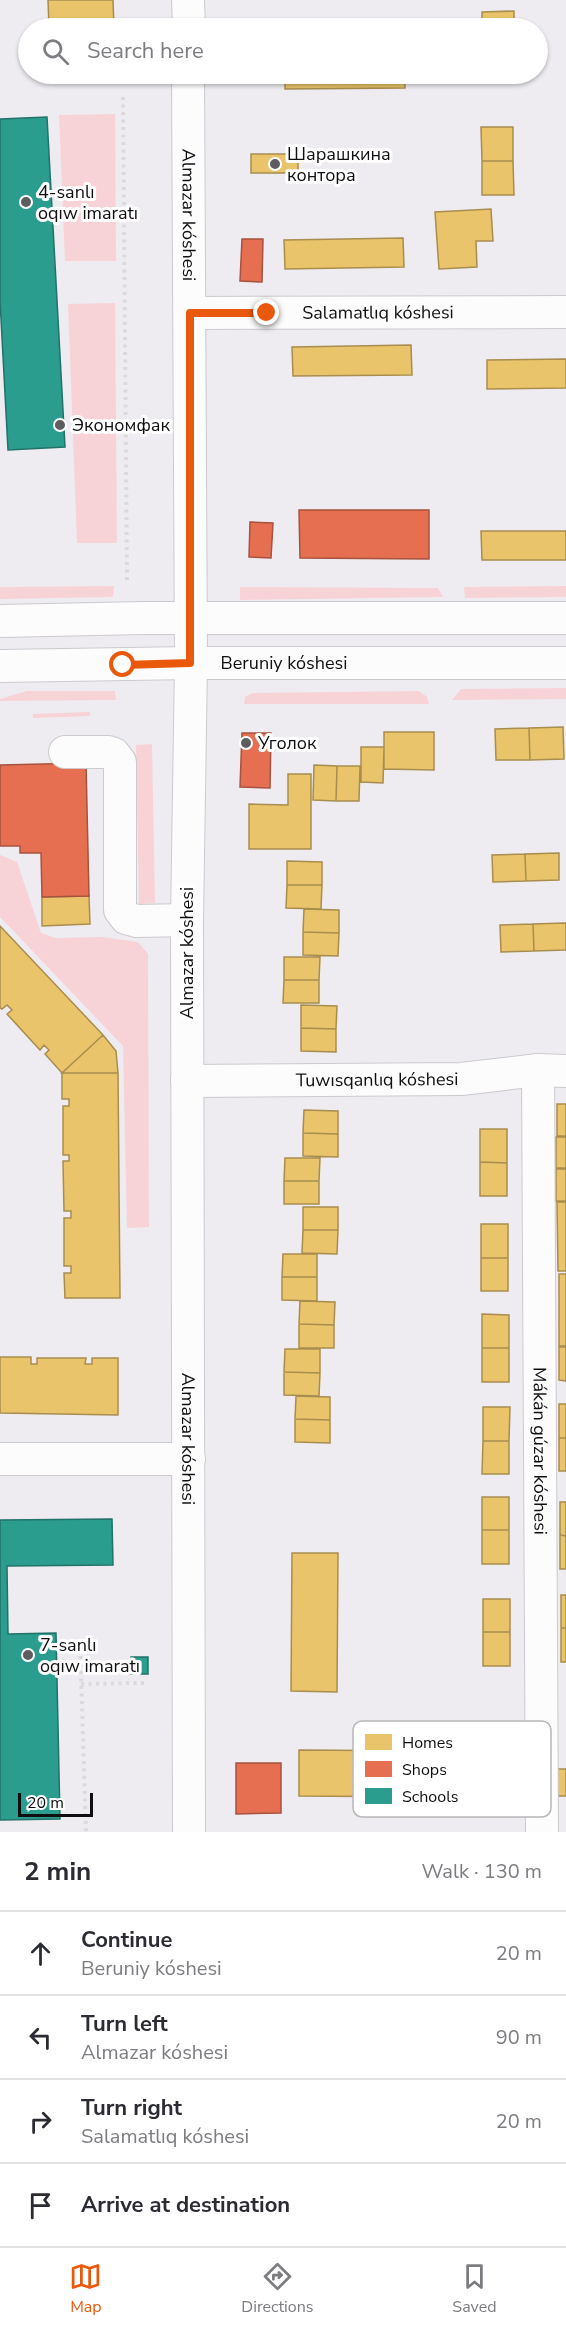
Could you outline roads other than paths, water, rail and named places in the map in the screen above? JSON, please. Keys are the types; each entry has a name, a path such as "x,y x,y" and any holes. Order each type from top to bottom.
{"street":[{"path":"188,0 189,18"},
{"name":"Almazar kóshesi","path":"188,84 189,1832"},
{"name":"Salamatlıq kóshesi","path":"190,313 566,312"},
{"path":"0,621 566,618"},
{"name":"Beruniy kóshesi","path":"0,666 190,663 566,663"},
{"path":"65,752 108,752 114,754 120,762 120,910 126,918 137,921 187,920"},
{"name":"Tuwısqanlıq kóshesi","path":"187,1081 461,1079 552,1071"},
{"name":"Mákán gúzar kóshesi","path":"543,1721 552,1071"},
{"path":"0,1459 189,1459"},
{"name":"Mákán gúzar kóshesi","path":"542,1817 542,1832"}],"place":[{"name":"Шарашкина контора","path":"275,164"},
{"name":"4-sanlı oqıw imaratı","path":"26,202"},
{"name":"Экономфак","path":"60,425"},
{"name":"Уголок","path":"246,743"},
{"name":"7-sanlı oqıw imaratı","path":"28,1655"}]}
